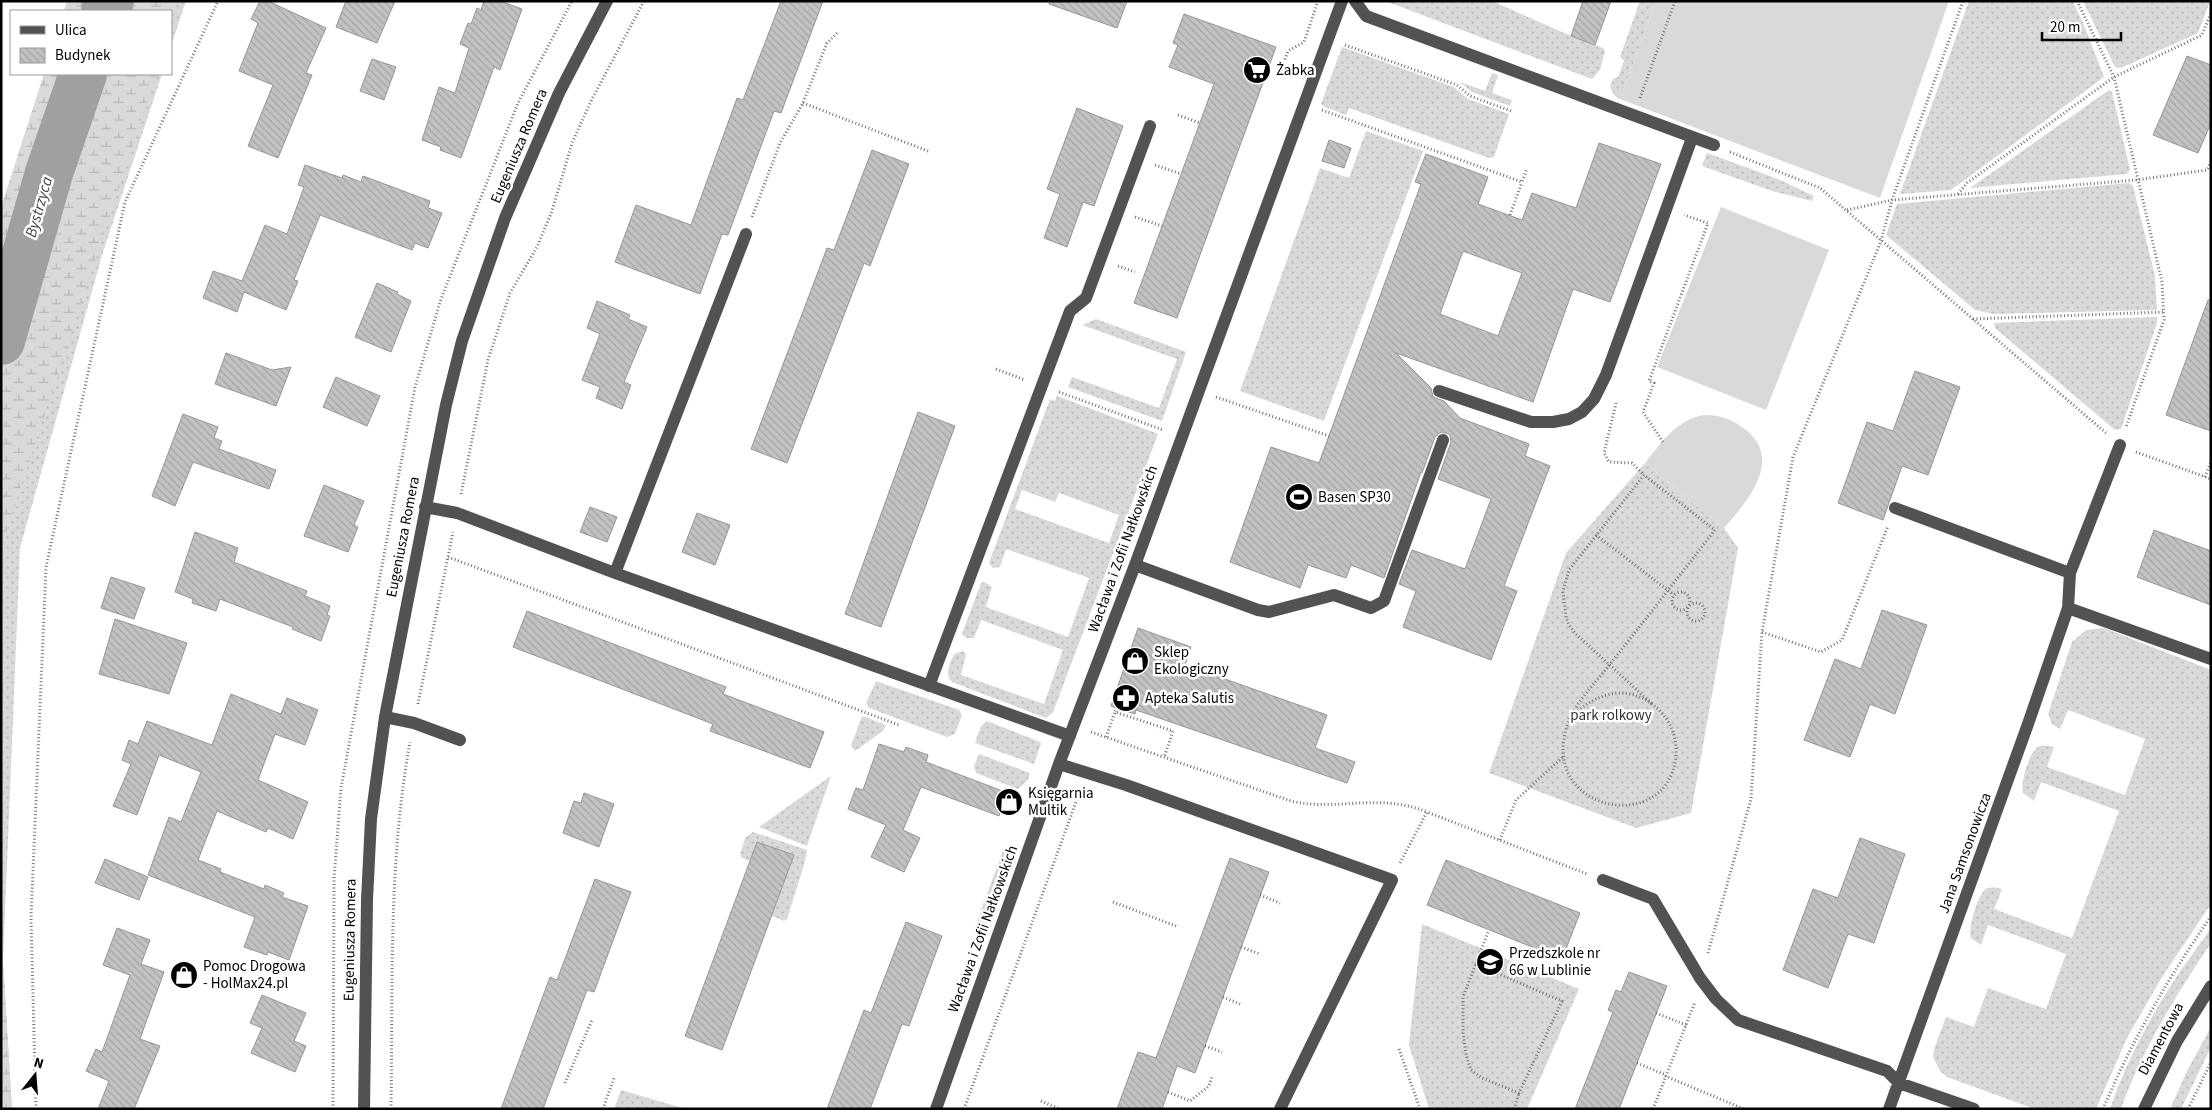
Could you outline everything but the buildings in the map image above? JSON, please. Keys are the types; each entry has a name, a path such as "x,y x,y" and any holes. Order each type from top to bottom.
{"street":[{"name":"Eugeniusza Romera","path":"364,1109 367,871 371,820 385,717 425,507 454,370 476,298 530,159 559,93 607,1"},
{"name":"Wacława i Zofii Nałkowskich","path":"936,1109 1059,764 1306,104 1342,1"},
{"path":"1355,1 1366,16 1714,146"},
{"path":"929,686 1070,311 1086,298 1150,126"},
{"path":"1439,391 1530,422 1561,421 1582,412 1594,399 1606,375 1692,138"},
{"path":"615,573 746,234"},
{"path":"1135,565 1258,610 1269,612 1334,596 1371,608 1384,601 1444,440"},
{"name":"Jana Samsonowicza","path":"1889,1109 1993,826 2068,608 2070,573 2120,445"},
{"path":"425,507 457,513 615,573 1070,736"},
{"path":"1895,508 2070,573"},
{"path":"2068,608 2211,660"},
{"path":"385,717 414,723 460,740"},
{"path":"1059,764 1126,785 1392,880 1280,1109"},
{"path":"1122,798 1126,785"},
{"path":"1604,880 1653,899 1700,978 1716,999 1738,1020 1887,1071 1899,1083 1974,1109"},
{"name":"Diamentowa","path":"2144,1109 2177,1041 2211,986"}],"path":[{"path":"36,1109 31,918 46,567 125,202 218,1"},
{"path":"392,1109 394,908 398,827 404,778 488,360 510,293 537,247 552,210 572,143 592,99 644,1"},
{"path":"1280,76 1288,51 1304,42 1318,1"},
{"path":"1638,105 1675,1"},
{"path":"1653,1109 1699,992 1700,978 1751,799 1762,632 1792,458 1880,241 1892,200 1963,1"},
{"path":"2077,1 2114,77 2136,180 2162,282 2164,320 2120,445"},
{"path":"1958,195 1966,183 2114,77 2202,35 2211,14"},
{"path":"746,234 780,143 803,103 827,43 838,32"},
{"path":"1328,39 1457,86 1470,96 1511,112"},
{"path":"803,103 928,151"},
{"path":"1306,104 1522,182"},
{"path":"1178,115 1200,123"},
{"path":"1714,146 1820,188 2120,445 2211,480"},
{"path":"1847,210 1892,200 2136,180 2207,170 2211,162"},
{"path":"1152,164 1181,174"},
{"path":"1510,215 1527,169"},
{"path":"1663,442 1643,412 1654,383 1649,381 1708,223 1684,215"},
{"path":"1133,216 1162,226"},
{"path":"1115,265 1135,272"},
{"path":"1972,319 2164,312"},
{"path":"996,369 1163,429 1160,438"},
{"path":"1230,401 1329,436"},
{"path":"2205,477 2211,462"},
{"path":"1596,534 1566,575 1563,591 1564,608 1569,625 1575,633 1610,665 1652,704 1662,713 1672,729 1676,752 1675,765 1671,777 1664,787 1651,799 1619,806 1594,800 1574,784 1567,772 1564,756 1564,738 1570,718 1610,665 1715,530 1644,475 1596,534"},
{"path":"1762,632 1821,652 1842,640 1895,508"},
{"path":"1596,534 1674,595"},
{"path":"448,557 899,725"},
{"path":"1688,607 1687,615 1693,621 1704,617 1705,610 1702,605 1696,603 1688,607 1681,610 1673,606 1674,595 1678,592 1684,592 1690,598 1688,607"},
{"path":"1570,718 1586,704 1613,694 1633,694 1652,704"},
{"path":"1106,737 1116,709 1173,731 1164,758"},
{"path":"1094,723 1090,732 1302,803 1321,806 1379,801 1409,805 1604,880"},
{"path":"1500,840 1516,800 1564,756"},
{"path":"964,1109 1080,791"},
{"path":"1399,866 1426,812"},
{"path":"1260,895 1280,903"},
{"path":"1113,902 1176,926"},
{"path":"2103,1109 2134,1039 2171,976 2211,916"},
{"path":"1489,930 1463,997 1463,1033 1470,1070 1482,1078 1519,1093"},
{"path":"1241,948 1260,954"},
{"path":"1475,964 1562,1001 1519,1093 1514,1109"},
{"path":"1223,998 1240,1004"},
{"path":"1656,1013 1686,1025"},
{"path":"565,1084 592,1020"},
{"path":"1205,1046 1222,1052"},
{"path":"1399,1049 1420,1109"},
{"path":"2188,1109 2211,1062"},
{"path":"1637,1063 1744,1109"},
{"path":"1168,1092 1190,1101 1209,1086 1212,1077"},
{"path":"603,1109 614,1078"},
{"path":"1041,1101 1060,1109"}],"green space":[{"path":"67,1 186,1 172,43 172,10 64,10"},
{"path":"67,1 180,1 172,24 172,10 64,10"},
{"path":"1385,1 1492,1 1603,48 1605,51 1600,70 1592,79"},
{"path":"1640,1 1656,1 1620,99 1614,95 1610,87 1613,79 1618,77 1624,61 1620,57"},
{"path":"1656,1 1949,1 1880,198 1620,99"},
{"path":"1969,1 2073,1 2104,77 1951,190 1900,194"},
{"path":"2083,1 2210,1 2198,33 2121,68 2115,67"},
{"path":"1342,47 1454,87 1468,99 1509,114 1494,157 1489,158 1349,108 1346,115 1323,106 1321,104"},
{"path":"1492,73 1498,75 1492,93 1512,100 1510,106 1472,92 1460,82 1485,91"},
{"path":"44,75 162,75 103,252 20,548 3,962 12,1109 1,1109 1,208"},
{"path":"44,75 156,75 3,542 3,962 12,1109 1,1109 1,208"},
{"path":"2109,90 2112,92 2130,170 2127,174 1970,188"},
{"path":"1366,131 1423,151 1324,421 1240,391 1320,168 1349,178"},
{"path":"1707,153 1778,179 1814,196 1812,201 1772,191 1702,166"},
{"path":"2129,183 2133,186 2155,276 2157,310 1994,314 1975,310 1886,235 1897,204"},
{"path":"1721,207 1829,250 1766,410 1657,367"},
{"path":"2157,317 2157,323 2121,429 2115,430 1995,328 1994,323"},
{"path":"1096,319 1186,352 1162,421 1068,387 1072,377 1159,408 1177,359 1082,325"},
{"path":"1057,396 1158,434 1053,712 1046,718 952,682 948,672 954,654 963,651 966,654 961,675 1044,704 1063,650 981,620 974,638 967,638 962,634 981,583 984,582 992,587 986,607 1068,637 1089,578 1006,549 1000,567 993,568 989,563 1050,399 1055,401","holes":["1022,490 1055,502 1059,493 1119,515 1109,543 1015,509"]},
{"path":"1704,415 1726,418 1741,426 1757,442 1762,454 1762,468 1758,481 1751,494 1724,528 1645,463 1670,433 1686,421"},
{"name":"park rolkowy","path":"1645,463 1724,528 1738,548 1691,813 1636,828 1489,773 1566,553"},
{"path":"2104,628 2211,670 2211,904 2162,977 2127,1038 2096,1109 2035,1109 1947,1077 1940,1071 1933,1057 1934,1049 1946,1017 1974,1027 1988,988 2046,1009 2066,954 1988,925 1981,945 1971,938 1971,927 1979,898 1986,889 1996,888 2002,889 1994,909 2072,938 2119,811 2041,782 2034,801 2023,793 2022,789 2031,755 2038,747 2046,746 2054,747 2047,767 2125,795 2145,739 2068,710 2060,729 2052,724 2048,714 2072,642 2086,630"},
{"path":"876,681 959,710 962,715 955,734 947,737 869,708 866,703"},
{"path":"862,716 886,725 883,731 855,751 851,746"},
{"path":"987,721 1040,742 1034,764 975,743 981,726"},
{"path":"979,754 1030,773 1028,780 1018,789 976,773 974,766"},
{"path":"831,776 807,846 759,827"},
{"path":"753,832 807,850 787,919 784,921 772,916 794,855 757,842 750,861 742,858 740,855 745,838"},
{"path":"1004,848 1011,850 982,935 973,932"},
{"path":"1422,924 1579,989 1527,1109 1429,1109 1409,1045"},
{"path":"2211,928 2211,943 2149,1044 2121,1109 2110,1109 2130,1060 2155,1012"},
{"path":"2211,1027 2211,1047 2181,1109 2170,1109 2187,1071"},
{"path":"621,1090 686,1109 614,1109"}],"waterway":[{"name":"Bystrzyca","path":"106,10 110,1"},
{"name":"Bystrzyca","path":"1,341 49,173 83,75"}],"place":[{"name":"Żabka","path":"1257,70"},
{"name":"Basen SP30","path":"1299,497"},
{"name":"Sklep Ekologiczny","path":"1135,661"},
{"name":"Apteka Salutis","path":"1126,698"},
{"name":"Księgarnia Multik","path":"1009,802"},
{"name":"Przedszkole nr 66 w Lublinie","path":"1490,962"},
{"name":"Pomoc Drogowa - HolMax24.pl","path":"184,975"}]}
